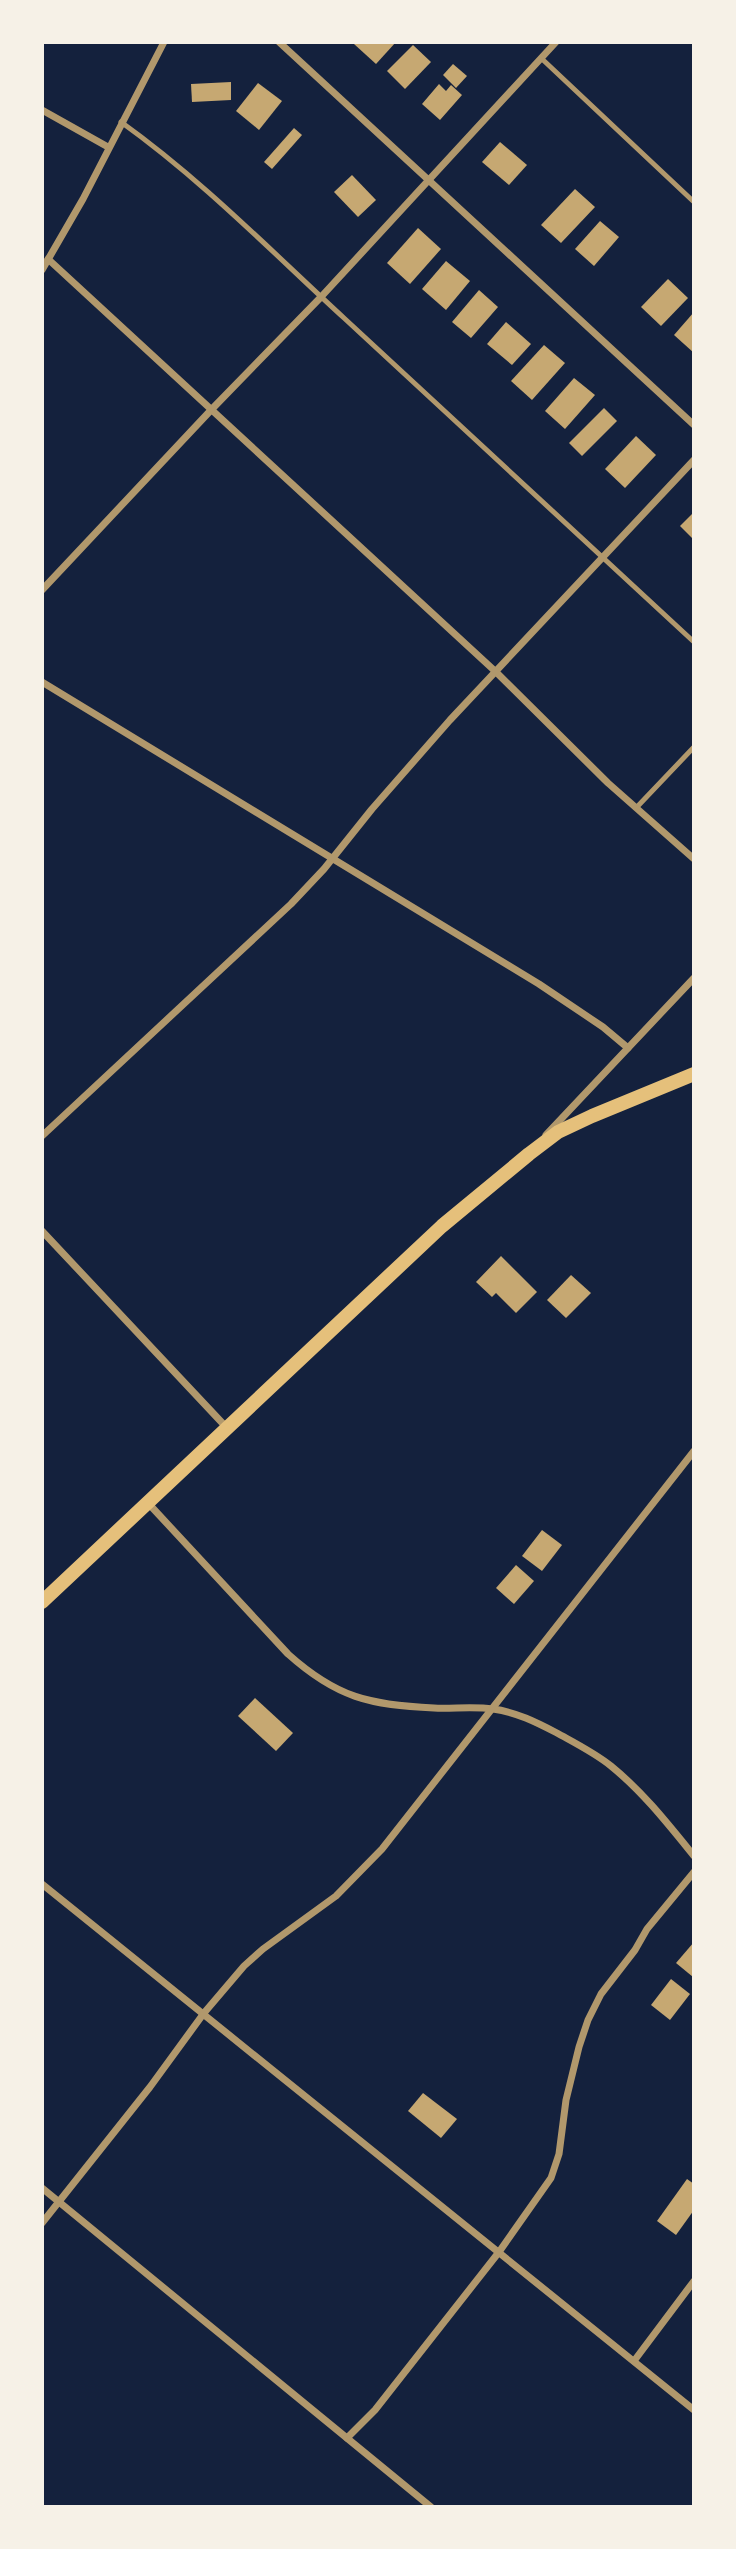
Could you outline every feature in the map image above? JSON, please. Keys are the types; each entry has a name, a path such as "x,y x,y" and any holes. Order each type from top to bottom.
{"main road":[{"path":"42,1602 442,1226 529,1154 558,1132 694,1074"}],"street":[{"path":"42,270 164,42"},
{"path":"279,42 694,425"},
{"path":"42,590 321,297 556,42"},
{"path":"42,110 108,147"},
{"path":"48,259 496,672 608,783 694,859"},
{"path":"42,1136 291,904 333,858 372,809 496,672 694,460"},
{"path":"42,681 539,984 603,1027 628,1048"},
{"path":"529,1154 576,1100 694,978"},
{"path":"42,1231 227,1428"},
{"path":"42,2223 150,2087 204,2013 244,1966 336,1896 360,1874 493,1709 694,1451"},
{"path":"148,1503 288,1654 334,1689 360,1699 386,1704 493,1709 537,1722 610,1765 652,1803 694,1856"},
{"path":"347,2438 375,2410 499,2252 551,2178 559,2154 566,2100 588,2020 601,1994 635,1950 647,1929 694,1872"},
{"path":"42,1884 694,2410"},
{"path":"42,2188 431,2507"},
{"path":"634,2361 694,2281"}],"lane":[{"path":"541,58 694,202"},
{"path":"121,122 168,156 237,216 694,642"},
{"path":"636,808 694,747"}],"building":[{"path":"396,42 376,64 354,44"},
{"path":"413,45 431,62 405,89 387,71"},
{"path":"453,64 467,76 456,88 443,75"},
{"path":"231,82 231,100 192,102 191,84"},
{"path":"258,83 282,101 259,130 236,111"},
{"path":"439,84 446,91 451,85 462,95 440,120 422,104"},
{"path":"294,128 302,135 272,169 264,162"},
{"path":"500,142 527,165 509,185 482,162"},
{"path":"352,175 376,200 358,217 334,192"},
{"path":"575,189 595,207 561,243 541,225"},
{"path":"600,221 619,237 594,266 575,249"},
{"path":"418,228 441,249 410,284 387,263"},
{"path":"446,261 470,281 446,310 422,289"},
{"path":"668,279 688,298 661,326 641,307"},
{"path":"479,290 498,307 471,338 452,322"},
{"path":"694,312 694,353 674,335"},
{"path":"506,322 531,344 512,365 487,344"},
{"path":"544,345 565,363 532,400 511,381"},
{"path":"574,378 595,395 565,429 545,411"},
{"path":"604,408 617,421 582,456 569,443"},
{"path":"636,436 656,455 625,488 605,469"},
{"path":"694,512 694,540 680,526"},
{"path":"501,1256 537,1292 516,1313 496,1293 492,1297 476,1282"},
{"path":"571,1275 591,1293 566,1318 547,1300"},
{"path":"542,1530 562,1545 542,1571 522,1556"},
{"path":"516,1565 534,1581 514,1604 496,1588"},
{"path":"255,1698 293,1733 276,1751 238,1716"},
{"path":"694,1942 694,1975 693,1977 676,1963"},
{"path":"671,1979 690,1994 670,2020 651,2005"},
{"path":"423,2093 457,2119 441,2138 408,2111"},
{"path":"687,2179 694,2184 694,2210 676,2235 657,2221"}]}
